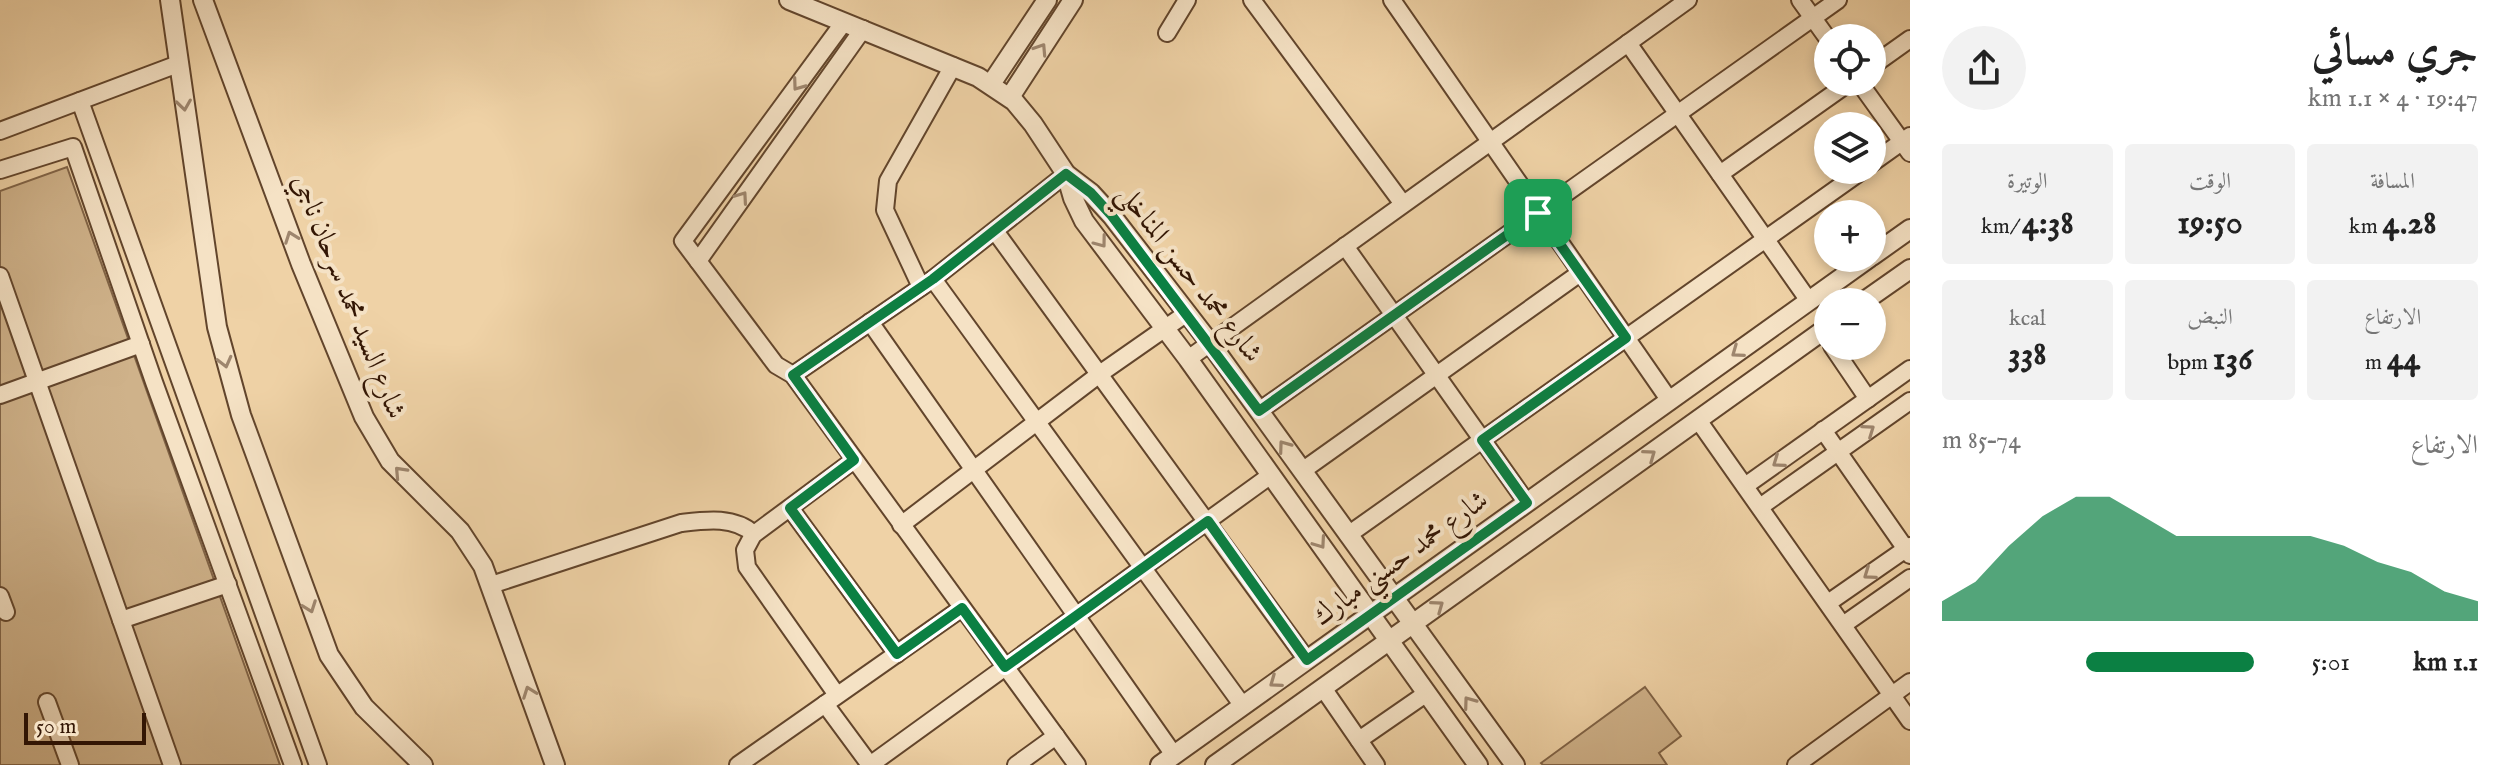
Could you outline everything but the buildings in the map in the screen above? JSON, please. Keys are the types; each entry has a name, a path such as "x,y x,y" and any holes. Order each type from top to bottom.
{"street":[{"path":"170,0 217,327 241,415 329,655 364,707 423,765"},
{"name":"شارع السيد محمد سرحان ناجي","path":"203,0 301,264 368,425 402,475 460,531 478,557 491,585 555,765"},
{"name":"شارع محمد حسن المناخلي","path":"789,0 953,66 1010,97 1033,124 1066,174 1101,204 1210,343 1515,765"},
{"path":"991,84 1047,0"},
{"path":"1010,97 1073,0"},
{"path":"1167,33 1187,0"},
{"path":"1252,0 1403,204"},
{"path":"1392,0 1670,401"},
{"path":"1188,359 1688,0"},
{"path":"1800,0 1817,24"},
{"path":"1259,411 1838,0"},
{"path":"844,22 683,241 776,365 793,375 1077,765"},
{"path":"698,261 863,29"},
{"path":"1886,56 1910,39"},
{"path":"1628,43 1809,301"},
{"path":"0,131 178,64"},
{"path":"953,66 888,181 885,210 927,283 1037,422 1243,706"},
{"path":"1720,174 1830,96"},
{"path":"1870,96 1907,144 1886,155"},
{"path":"80,101 318,765"},
{"path":"762,134 778,146"},
{"path":"0,170 73,147 293,765"},
{"path":"793,375 927,283 1066,174"},
{"name":"شارع محمد حسن المناخلي","path":"1066,174 1084,221 1188,359 1478,765"},
{"path":"1348,535 1843,184"},
{"name":"شارع محمد حسني مبارك","path":"1886,246 1910,229"},
{"path":"995,231 1307,660"},
{"path":"1345,246 1527,503"},
{"path":"1883,288 1910,269"},
{"name":"شارع محمد حسني مبارك","path":"1167,760 1850,272"},
{"path":"1302,471 1580,273"},
{"path":"0,276 172,765"},
{"path":"901,525 1101,373 1187,313"},
{"path":"870,322 1077,616 1167,760"},
{"path":"1772,328 1791,354"},
{"name":"شارع محمد حسني مبارك","path":"1215,765 1791,354 1814,342"},
{"path":"0,395 141,344"},
{"path":"1843,360 1868,399"},
{"path":"1745,486 1904,373 1910,398 1760,507"},
{"path":"1698,420 1910,721"},
{"path":"1823,430 1908,550 1828,603"},
{"path":"854,460 754,534 745,550 747,567 870,765 1271,475"},
{"path":"790,508 897,654"},
{"path":"491,585 681,523 712,519 744,525 754,534"},
{"path":"1843,625 1910,578"},
{"path":"121,620 228,584"},
{"path":"739,765 962,608"},
{"path":"1796,765 1910,682"},
{"path":"1323,688 1376,765"},
{"path":"1359,740 1427,693"},
{"path":"47,702 70,765"},
{"path":"1016,765 1056,736"}],"shaded area":[{"path":"67,167 280,765 0,765 0,191"},
{"path":"1645,687 1681,736 1659,753 1667,765 1541,763"}],"route":[{"path":"1066,174 1091,193 1112,216 1259,411 1538,213 1626,338 1482,440 1527,503 1307,660 1208,521 1005,667 962,608 897,654 790,508 854,460 793,375 933,279 1066,174"}]}
